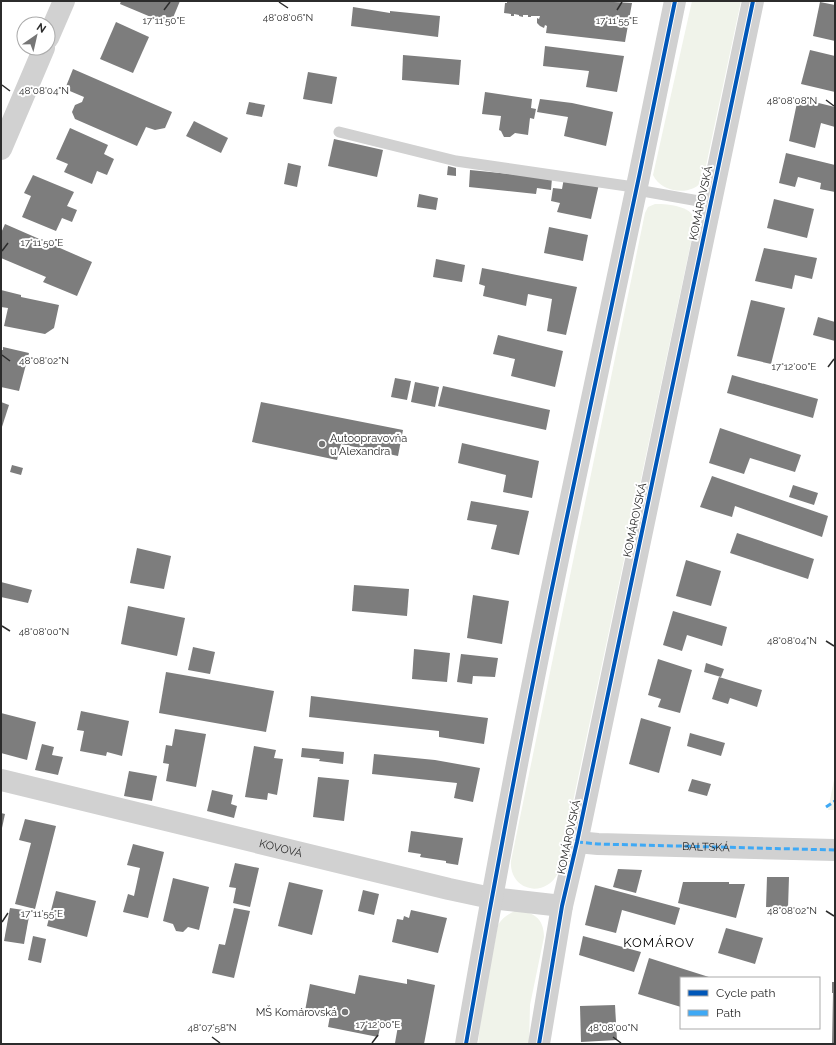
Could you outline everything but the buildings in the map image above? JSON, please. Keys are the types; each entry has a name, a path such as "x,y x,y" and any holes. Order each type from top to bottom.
{"street":[{"path":"56,20 64,1"},
{"path":"466,1044 491,898 562,541 637,190 675,1"},
{"name":"KOMÁROVSKÁ","path":"539,1044 562,906 577,842 753,1"},
{"path":"1,149 41,56"},
{"name":"KOVOVÁ","path":"1,780 441,887 491,898 562,906"},
{"name":"BALTSKÁ","path":"577,842 598,844 835,850"}],"lane":[{"path":"339,132 456,161 627,186 637,190 710,203"}],"shaded area":[{"path":"692,1 741,1 703,180 692,189 677,191 663,186 653,175"},
{"path":"655,204 680,207 691,213 694,217 695,223 558,873 552,881 545,886 537,889 529,888 522,885 516,879 512,871 511,861 645,213 648,207"},
{"path":"835,775 835,810 828,810"},
{"path":"515,911 527,912 540,920 544,937 530,1005 529,1044 478,1044 482,1009 498,925 505,916"}],"marked path":[{"path":"826,807 835,801"},
{"path":"577,842 598,844 835,850"}],"cycle path":[{"path":"466,1044 536,666 675,1"},
{"path":"539,1044 562,906 577,842 753,1"}],"place":[{"name":"Autoopravovňa u Alexandra","path":"322,444"},
{"name":"MŠ Komárovská","path":"345,1012"}],"district":[{"name":"KOMÁROV","path":"659,942"}]}
